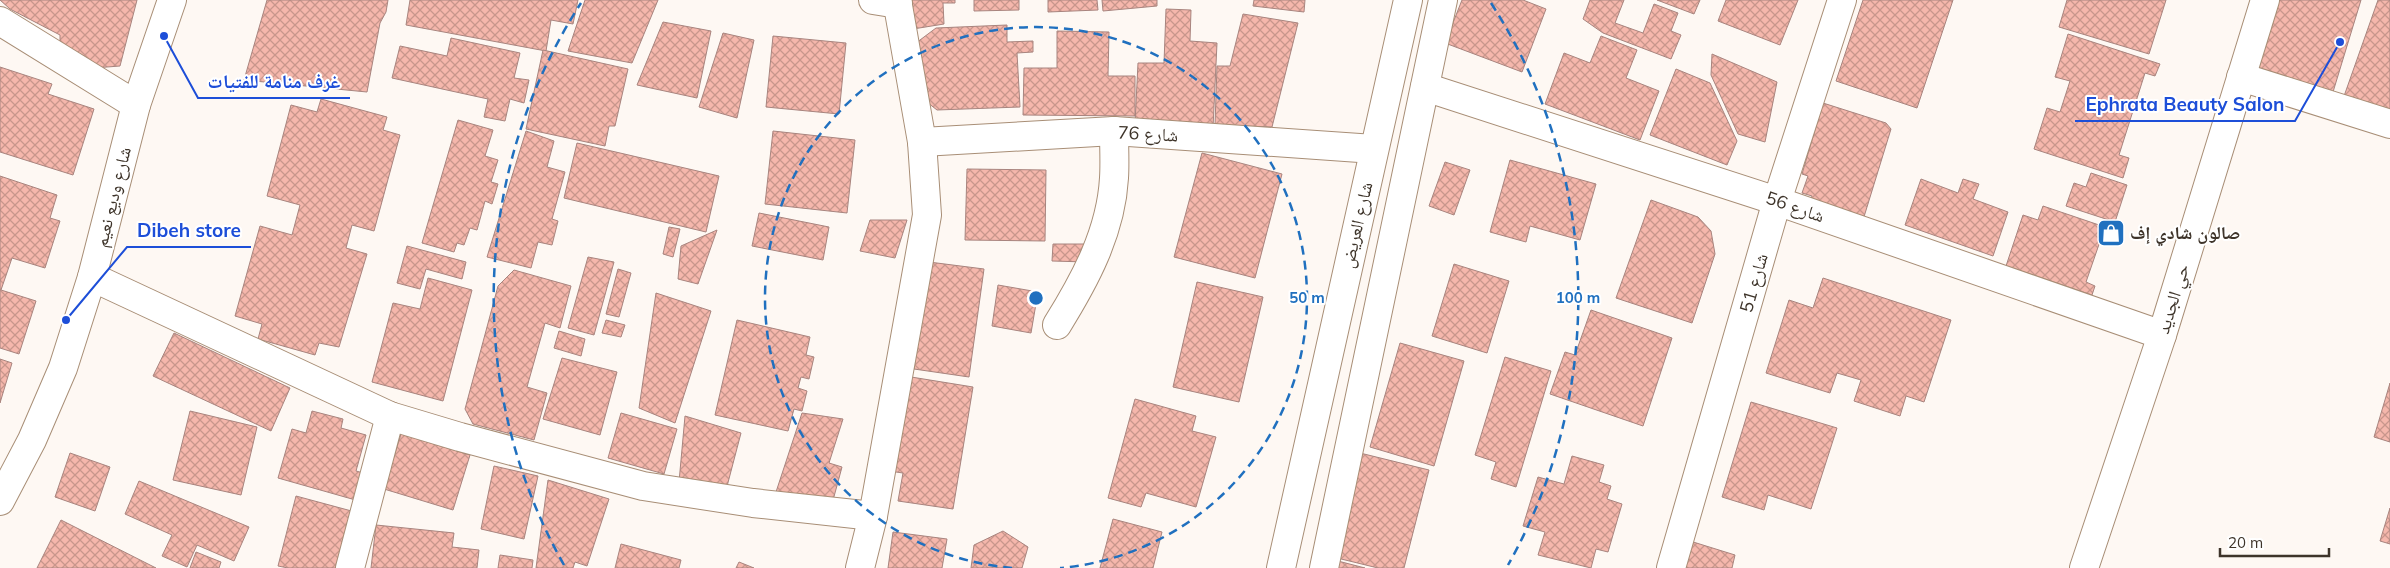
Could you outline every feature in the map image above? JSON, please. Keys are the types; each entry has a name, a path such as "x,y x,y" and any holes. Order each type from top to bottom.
{"street":[{"name":"شارع وديع نعيم","path":"0,501 32,440 63,368 92,277 136,105 172,0"},
{"name":"شارع العريض","path":"1281,568 1408,0"},
{"path":"1324,568 1444,0"},
{"name":"شارع 51","path":"1671,568 1778,201 1842,0"},
{"name":"حي الجديد","path":"2084,568 2162,335 2265,0"},
{"path":"860,568 873,516 927,215 922,142 889,1"},
{"path":"0,21 136,105"},
{"path":"2242,77 2390,124"},
{"name":"شارع 56","path":"1425,86 1778,201 2162,335"},
{"path":"1057,325 1090,270 1107,220 1114,179 1114,132"},
{"name":"شارع 76","path":"922,142 1114,132 1374,148"},
{"path":"92,277 390,416 460,438 644,486 753,503 873,516"},
{"path":"350,568 390,416"}],"building":[{"path":"0,0 137,0 120,66 94,68 60,50 60,35 10,9"},
{"path":"267,0 388,0 386,12 380,23 367,92 244,80"},
{"path":"410,0 578,0 573,24 551,20 546,51 406,25"},
{"path":"585,0 658,0 632,63 568,51"},
{"path":"912,0 955,0 955,3 943,3 944,24 913,29"},
{"path":"974,0 1019,0 1019,10 974,11"},
{"path":"1048,0 1097,0 1098,10 1048,12"},
{"path":"1102,0 1157,0 1157,6 1103,11"},
{"path":"1254,0 1305,0 1304,12 1253,6"},
{"path":"1462,0 1523,0 1546,9 1522,72 1445,43"},
{"path":"1590,0 1624,0 1615,23 1643,33 1654,4 1678,13 1671,31 1681,35 1671,59 1603,33 1583,19"},
{"path":"1657,0 1700,0 1694,14"},
{"path":"1726,0 1798,0 1780,45 1718,21"},
{"path":"1863,0 1953,0 1917,108 1836,81"},
{"path":"2067,0 2166,0 2149,54 2059,27"},
{"path":"2278,0 2361,0 2333,92 2257,69"},
{"path":"2378,0 2390,0 2390,116 2343,99"},
{"path":"1166,9 1191,10 1190,41 1217,43 1213,128 1135,124 1138,63 1164,63"},
{"path":"1243,14 1298,23 1272,127 1215,125 1217,66 1230,66"},
{"path":"663,22 711,31 697,98 637,85"},
{"path":"1007,25 1007,42 1033,41 1033,52 1017,53 1020,107 937,110 918,95 916,43 936,28"},
{"path":"1057,31 1109,32 1108,76 1135,76 1135,116 1023,115 1024,68 1057,68"},
{"path":"723,33 754,40 737,118 699,107"},
{"path":"2068,34 2160,64 2155,76 2145,73 2119,155 2129,158 2123,178 2034,149 2047,108 2060,112 2070,81 2055,77"},
{"path":"773,36 846,43 839,114 766,107"},
{"path":"1601,36 1637,50 1626,78 1659,91 1640,140 1545,104 1564,53 1590,63"},
{"path":"451,38 520,53 514,78 529,80 524,103 510,99 505,121 484,117 488,99 392,78 400,46 447,56"},
{"path":"543,50 628,69 615,126 609,126 605,146 526,129"},
{"path":"1712,54 1777,82 1765,142 1738,134 1711,75"},
{"path":"0,67 52,84 48,94 94,109 73,175 0,152"},
{"path":"1676,69 1710,83 1737,141 1727,165 1650,135"},
{"path":"321,99 387,117 383,130 400,135 374,231 352,225 346,248 367,254 339,347 319,343 315,355 258,339 262,324 235,316 260,226 292,235 300,205 267,196 291,105 317,112"},
{"path":"1823,103 1886,123 1891,129 1863,220 1810,203 1812,196 1802,193 1808,176 1802,174"},
{"path":"458,120 493,130 485,156 498,160 491,182 498,184 492,204 485,201 477,230 470,228 464,245 457,243 454,252 422,243"},
{"path":"526,131 554,141 547,167 565,172 552,219 558,221 552,245 538,242 531,268 487,257"},
{"path":"773,131 855,140 847,213 765,204"},
{"path":"577,143 719,176 706,232 564,198"},
{"path":"1202,153 1282,174 1255,278 1174,257"},
{"path":"1510,160 1596,184 1580,240 1530,226 1526,242 1490,232"},
{"path":"1445,162 1470,170 1454,215 1429,206"},
{"path":"967,169 1046,170 1045,241 965,240"},
{"path":"2091,173 2127,185 2115,222 2066,206 2074,183 2086,187"},
{"path":"0,176 57,195 50,218 60,221 45,268 12,258 1,290 36,301 19,354 0,348"},
{"path":"1921,179 1958,193 1963,179 1979,184 1973,199 2008,212 1993,256 1905,225"},
{"path":"1651,200 1698,217 1711,231 1715,254 1692,323 1616,298"},
{"path":"2043,206 2105,227 2086,282 2095,286 2092,295 2006,266 2023,215 2038,220"},
{"path":"759,213 829,227 823,260 752,246"},
{"path":"870,220 907,220 895,258 860,251"},
{"path":"669,227 680,229 673,257 663,254"},
{"path":"717,230 698,284 678,279 681,246"},
{"path":"1053,244 1087,244 1087,262 1052,261"},
{"path":"407,246 466,262 462,279 426,269 420,289 397,283"},
{"path":"588,257 614,262 594,335 568,328"},
{"path":"929,262 984,269 969,377 914,369"},
{"path":"1454,264 1509,281 1487,353 1432,336"},
{"path":"618,269 631,273 619,317 606,314"},
{"path":"514,270 571,286 560,328 545,323 527,387 547,393 534,440 473,424 465,409 498,286"},
{"path":"428,278 472,290 443,401 372,382 393,303 420,309"},
{"path":"1823,278 1951,320 1924,402 1906,396 1900,416 1854,401 1861,380 1837,373 1830,393 1766,373 1789,300 1813,308"},
{"path":"1197,282 1263,297 1239,402 1173,387"},
{"path":"998,285 1038,292 1031,333 992,326"},
{"path":"656,293 711,311 675,423 639,408"},
{"path":"1591,310 1672,338 1643,426 1550,394 1565,352 1575,355"},
{"path":"606,320 625,325 621,337 602,333"},
{"path":"737,320 810,337 806,355 814,357 809,379 801,377 798,388 807,391 802,411 794,409 788,431 715,415"},
{"path":"559,331 585,339 581,356 554,348"},
{"path":"174,333 290,388 271,431 153,376"},
{"path":"1400,343 1464,361 1434,466 1370,447"},
{"path":"1505,357 1551,371 1516,487 1491,479 1496,462 1475,455"},
{"path":"562,358 617,372 600,435 543,419"},
{"path":"0,359 12,363 0,403"},
{"path":"905,376 973,387 953,509 898,501 903,473 889,471"},
{"path":"2390,383 2390,442 2374,437"},
{"path":"1135,399 1196,416 1192,431 1216,437 1196,507 1146,493 1141,507 1108,498"},
{"path":"1751,402 1837,428 1811,509 1768,495 1764,510 1722,497"},
{"path":"190,411 257,427 241,495 173,480"},
{"path":"312,411 343,419 341,428 366,435 356,471 367,474 359,501 278,478 292,429 306,433"},
{"path":"621,413 677,429 664,474 608,458"},
{"path":"802,413 843,419 829,463 842,467 832,504 775,495"},
{"path":"685,416 741,433 725,494 679,482"},
{"path":"401,434 470,455 453,510 384,489"},
{"path":"70,453 110,467 95,511 55,497"},
{"path":"1360,453 1429,470 1404,568 1378,568 1333,557"},
{"path":"1572,456 1604,465 1599,482 1611,486 1607,499 1622,504 1608,552 1596,549 1591,568 1538,555 1545,532 1523,526 1538,477 1564,484"},
{"path":"494,466 538,476 524,539 481,529"},
{"path":"548,480 609,499 587,566 575,562 573,568 536,568"},
{"path":"139,481 249,527 234,561 197,545 187,567 162,556 172,535 125,514"},
{"path":"296,496 359,513 345,568 288,568 278,566"},
{"path":"2390,508 2390,544 2380,541"},
{"path":"1113,519 1162,532 1153,568 1100,568"},
{"path":"61,520 156,568 37,568"},
{"path":"376,525 454,533 452,547 479,550 477,568 371,568"},
{"path":"1003,531 1028,547 1022,568 971,568 974,545"},
{"path":"893,532 947,539 942,568 888,568"},
{"path":"1690,541 1735,555 1732,568 1682,568"},
{"path":"621,544 681,560 679,568 615,568"},
{"path":"196,552 221,562 219,568 190,568"},
{"path":"500,555 533,560 532,568 498,568"},
{"path":"1334,560 1365,568 1332,568"},
{"path":"739,562 754,568 736,568"}],"place":[{"name":"غرف منامة للفتيات","path":"164,36"},
{"name":"Ephrata Beauty Salon","path":"2340,42"},
{"name":"صالون شادي إف","path":"2111,233"},
{"name":"Dibeh store","path":"66,320"}]}
